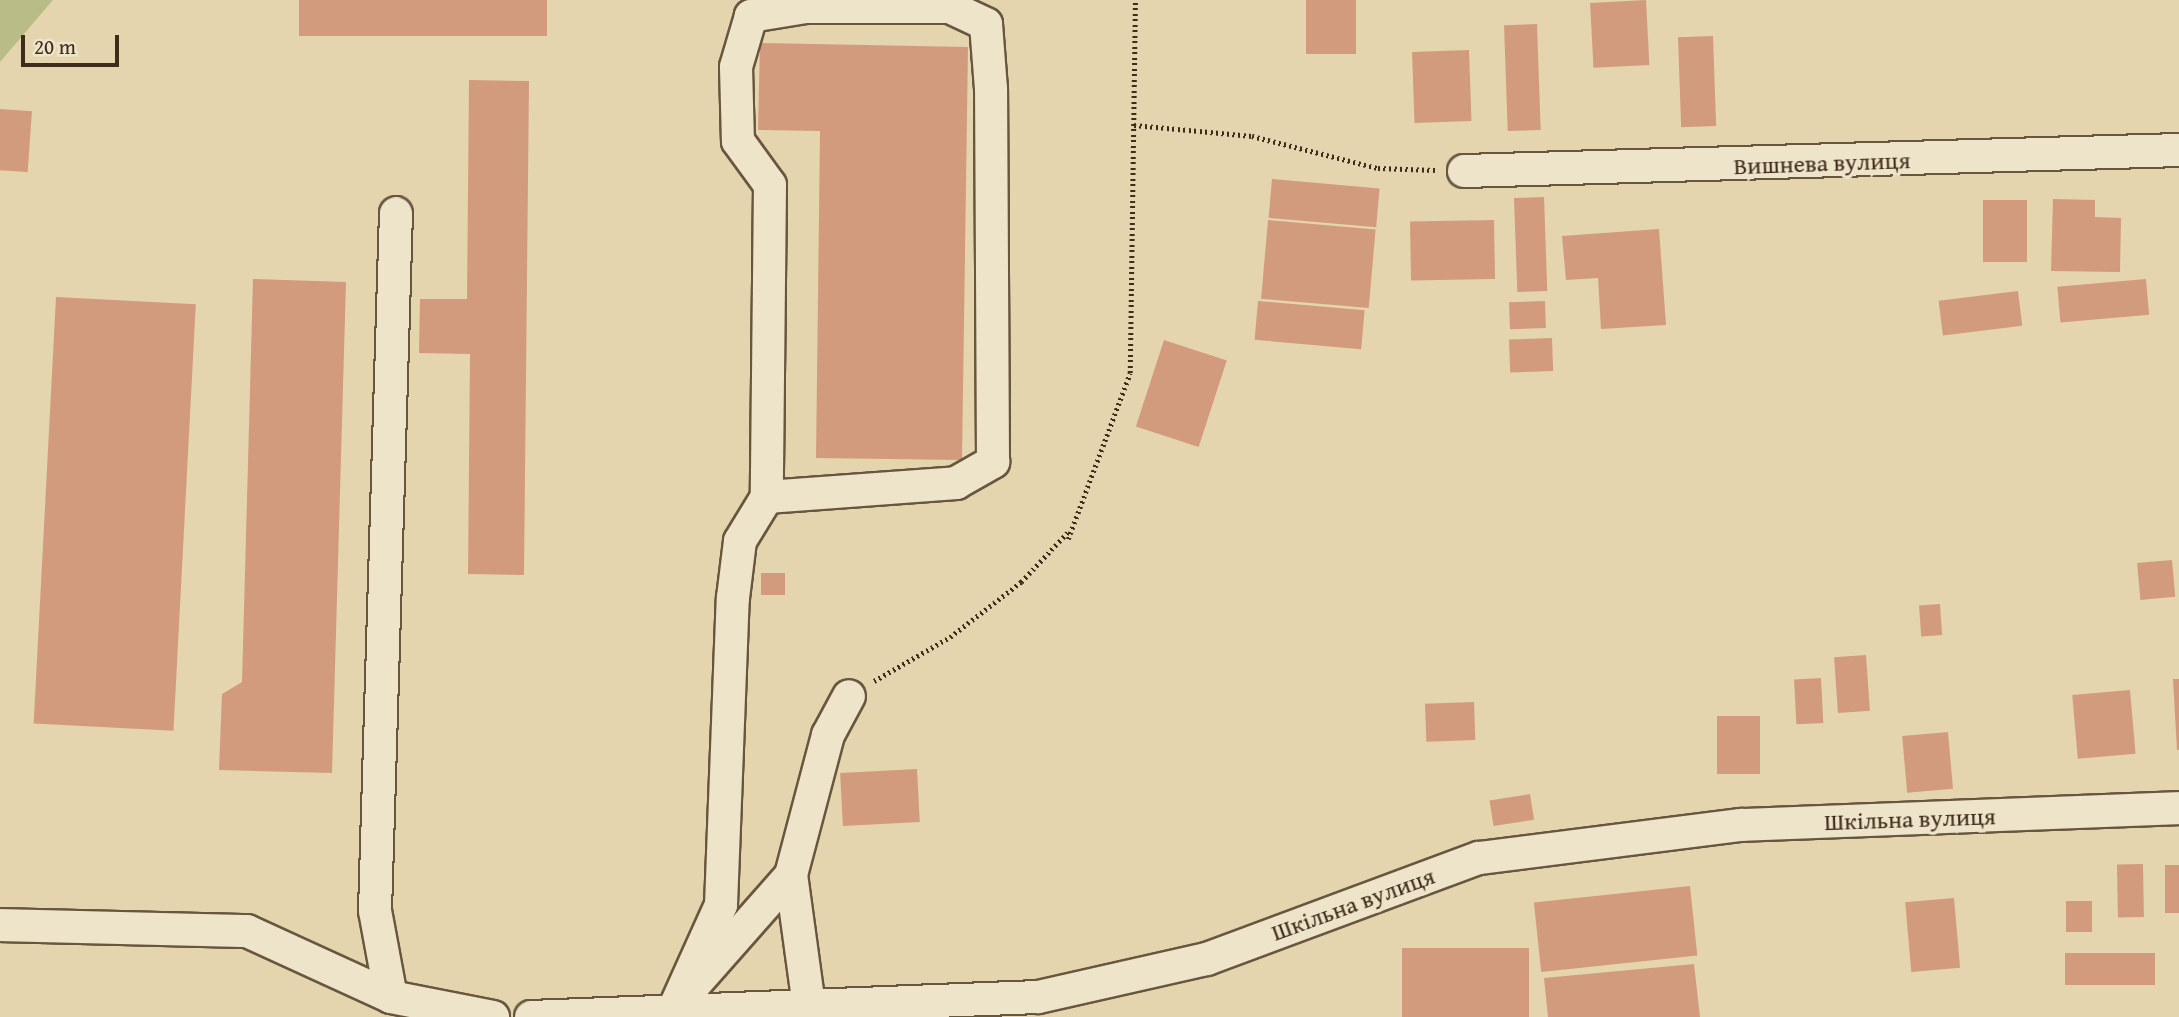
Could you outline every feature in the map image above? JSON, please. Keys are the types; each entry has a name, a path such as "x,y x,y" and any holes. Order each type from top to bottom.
{"street":[{"path":"674,1009 721,905 733,598 740,541 767,498 770,185 738,141 736,67 751,16 806,8 950,6 986,24 991,89 993,462 956,483 767,498"},
{"name":"Вишнева вулиця","path":"1464,171 2179,150"},
{"path":"391,997 374,911 396,213"},
{"path":"808,1006 791,875 828,736 849,696"},
{"name":"Шкільна вулиця","path":"531,1017 1051,994 1207,959 1479,858 1741,825 2179,808"},
{"path":"674,1009 791,875"},
{"path":"0,925 247,931 391,997 493,1017"}],"path":[{"path":"1068,539 1130,373 1135,0"},
{"path":"1134,125 1252,136 1378,168 1464,171"},
{"path":"849,696 950,637 1021,582 1071,530"}],"green space":[{"path":"0,0 53,0 0,62"}],"building":[{"path":"299,0 547,0 547,36 299,36"},
{"path":"1306,0 1356,0 1356,54 1306,54"},
{"path":"1646,0 1649,65 1593,68 1590,3"},
{"path":"1537,24 1541,130 1508,131 1504,25"},
{"path":"1713,36 1716,126 1681,127 1678,37"},
{"path":"760,43 968,47 962,460 816,458 820,131 758,130"},
{"path":"1469,50 1471,121 1415,123 1412,52"},
{"path":"469,80 529,81 524,575 468,574 470,354 419,353 420,299 467,299"},
{"path":"0,109 32,111 28,172 0,170"},
{"path":"1272,179 1380,188 1376,227 1269,218"},
{"path":"1544,197 1547,291 1517,292 1514,198"},
{"path":"2053,199 2095,200 2095,217 2121,218 2120,272 2051,271"},
{"path":"1983,200 2027,200 2027,262 1983,262"},
{"path":"1268,220 1376,229 1369,308 1261,299"},
{"path":"1494,220 1495,279 1411,280 1410,221"},
{"path":"1659,229 1666,325 1601,329 1598,278 1566,280 1562,236"},
{"path":"253,279 346,282 332,773 219,770 222,694 242,682"},
{"path":"2146,279 2149,315 2060,323 2057,287"},
{"path":"2018,291 2022,326 1943,335 1939,301"},
{"path":"56,297 196,304 173,731 34,723"},
{"path":"1258,301 1365,310 1361,349 1255,340"},
{"path":"1545,301 1546,328 1510,329 1509,302"},
{"path":"1552,338 1553,371 1510,372 1509,340"},
{"path":"1164,340 1227,360 1199,447 1136,427"},
{"path":"2172,560 2175,597 2140,600 2137,563"},
{"path":"761,573 785,573 785,595 761,595"},
{"path":"1940,604 1942,635 1921,636 1919,605"},
{"path":"1866,655 1870,711 1838,713 1834,657"},
{"path":"1821,678 1823,723 1796,724 1794,679"},
{"path":"2173,679 2179,679 2179,750 2177,750"},
{"path":"2130,690 2136,754 2078,759 2072,695"},
{"path":"1474,702 1475,740 1426,742 1425,704"},
{"path":"1717,716 1760,716 1760,774 1717,774"},
{"path":"1948,732 1953,789 1907,793 1902,736"},
{"path":"917,769 920,822 843,826 840,773"},
{"path":"1530,794 1534,820 1494,826 1490,800"},
{"path":"2117,864 2143,864 2144,917 2118,917"},
{"path":"2165,865 2179,865 2179,913 2165,913"},
{"path":"1690,886 1697,956 1541,972 1534,902"},
{"path":"1954,898 1960,968 1911,972 1905,902"},
{"path":"2066,901 2092,901 2092,932 2066,932"},
{"path":"1402,948 1529,948 1529,1017 1402,1017"},
{"path":"2065,953 2155,953 2155,985 2065,985"},
{"path":"1694,964 1700,1017 1548,1017 1544,978"}]}
